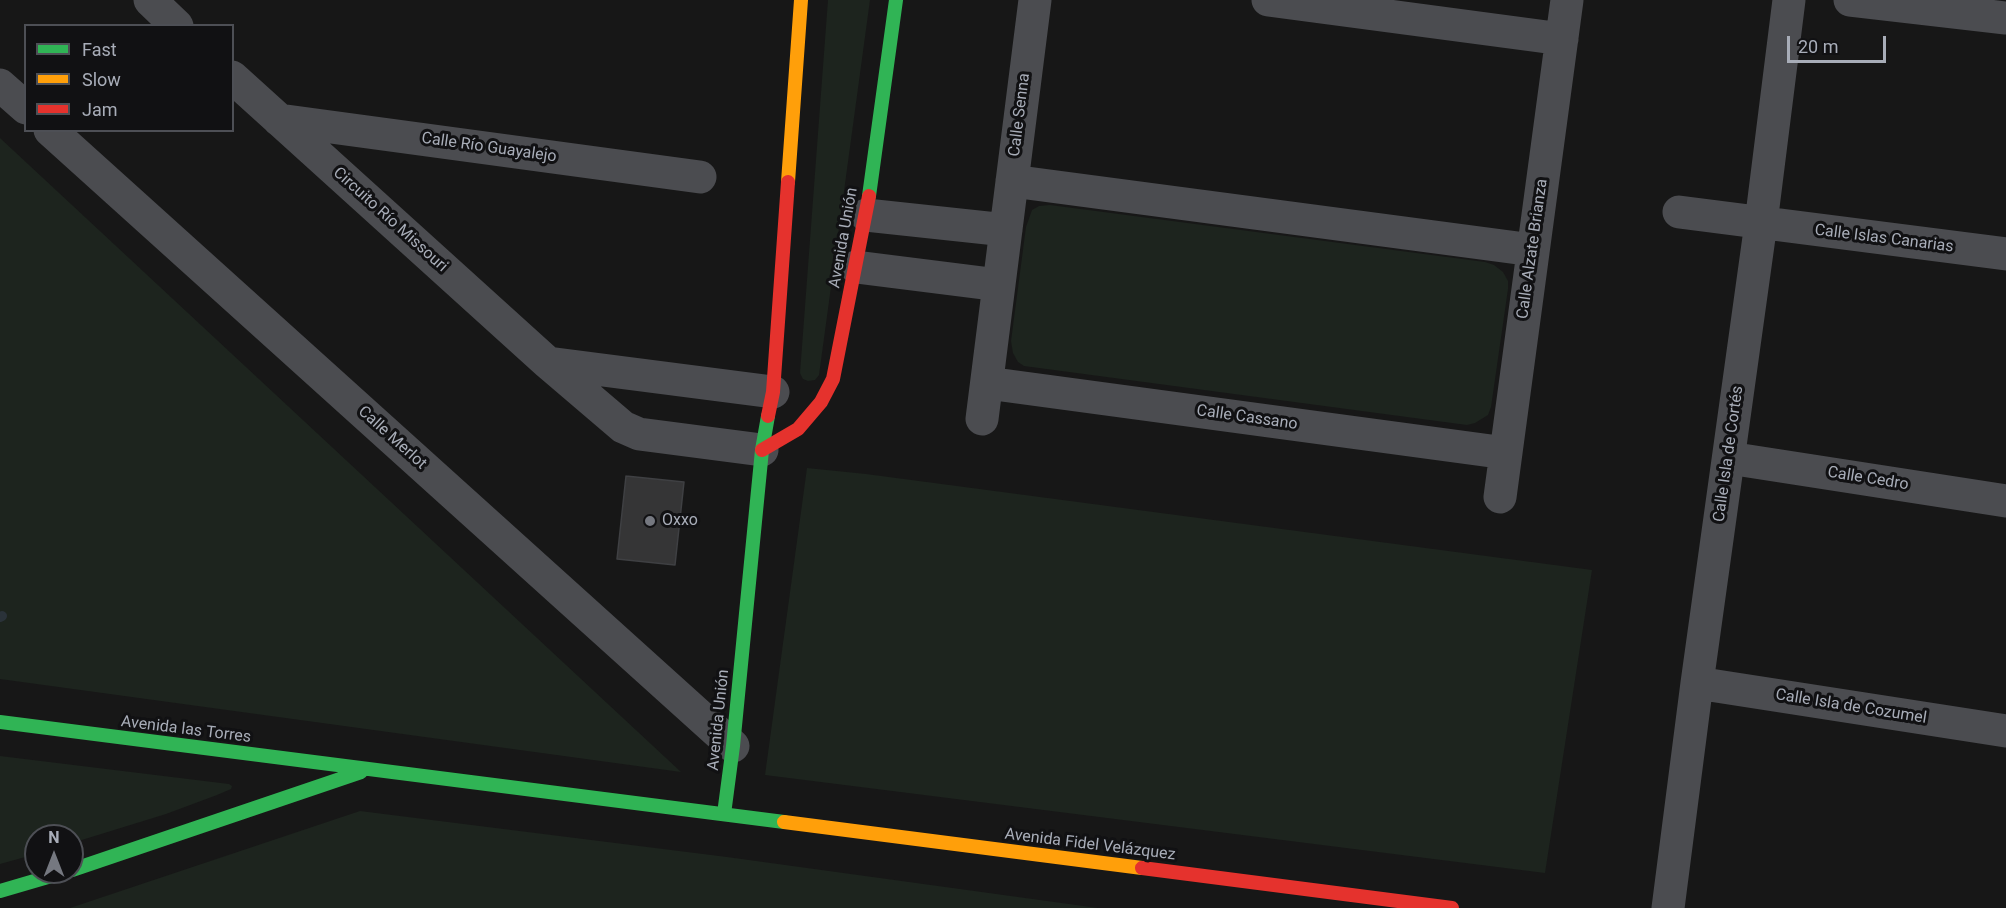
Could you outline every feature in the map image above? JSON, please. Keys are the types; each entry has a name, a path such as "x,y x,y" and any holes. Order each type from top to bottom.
{"street":[{"path":"150,0 175,24"},
{"name":"Avenida Unión","path":"724,814 733,746 762,450 773,392 801,0"},
{"name":"Avenida Unión","path":"762,450 798,429 821,402 833,379 866,215 896,0"},
{"name":"Calle Senna","path":"982,419 1035,0"},
{"path":"1268,0 1562,39"},
{"name":"Calle Alzate Brianza","path":"1500,497 1567,0"},
{"name":"Calle Isla de Cortés","path":"1668,908 1761,224 1789,0"},
{"path":"1850,0 2006,18"},
{"name":"Circuito Río Missouri","path":"234,79 548,363 631,432 762,450"},
{"path":"0,85 24,106"},
{"name":"Calle Río Guayalejo","path":"279,120 700,177"},
{"name":"Calle Merlot","path":"52,132 733,746"},
{"path":"1012,182 1533,250"},
{"name":"Calle Islas Canarias","path":"1679,212 2006,254"},
{"path":"866,215 1006,230"},
{"path":"856,267 999,285"},
{"path":"548,363 773,392"},
{"name":"Calle Cassano","path":"987,383 1506,453"},
{"name":"Calle Cedro","path":"1729,458 2006,501"},
{"name":"Calle Isla de Cozumel","path":"1697,683 2006,731"},
{"name":"Avenida las Torres","path":"0,722 724,814"},
{"name":"Avenida las Torres","path":"84,866 368,770"},
{"name":"Avenida Fidel Velázquez","path":"724,814 1452,908"},
{"path":"0,891 24,884"}],"shaded area":[{"path":"828,0 870,0 819,375 815,380 808,381 803,379 800,373"},
{"path":"0,138 681,772 0,679"},
{"path":"1050,205 1494,265 1503,272 1508,281 1508,289 1488,415 1467,425 1024,366 1018,362 1013,353 1011,341 1026,227 1032,210 1039,206"},
{"path":"807,468 1592,570 1545,873 765,775"},
{"path":"0,756 232,786 231,789 217,795 166,814 84,839 84,824 24,824 24,857 0,864"},
{"path":"360,811 727,857 1098,908 70,908"}],"building":[{"name":"Oxxo","path":"626,476 684,482 675,565 617,559"}],"traffic: fast":[{"path":"869,196 896,0"},
{"path":"724,814 733,746 762,450 768,416"},
{"path":"0,722 784,822"},
{"path":"84,866 361,772"},
{"path":"0,891 24,884"}],"traffic: slow":[{"path":"788,182 801,0"},
{"path":"784,822 1142,868"}],"traffic: jam":[{"path":"768,416 773,392 788,182"},
{"path":"762,450 798,429 821,402 833,379 869,196"},
{"path":"1142,868 1452,908"}],"place":[{"name":"Oxxo","path":"650,521"}]}
